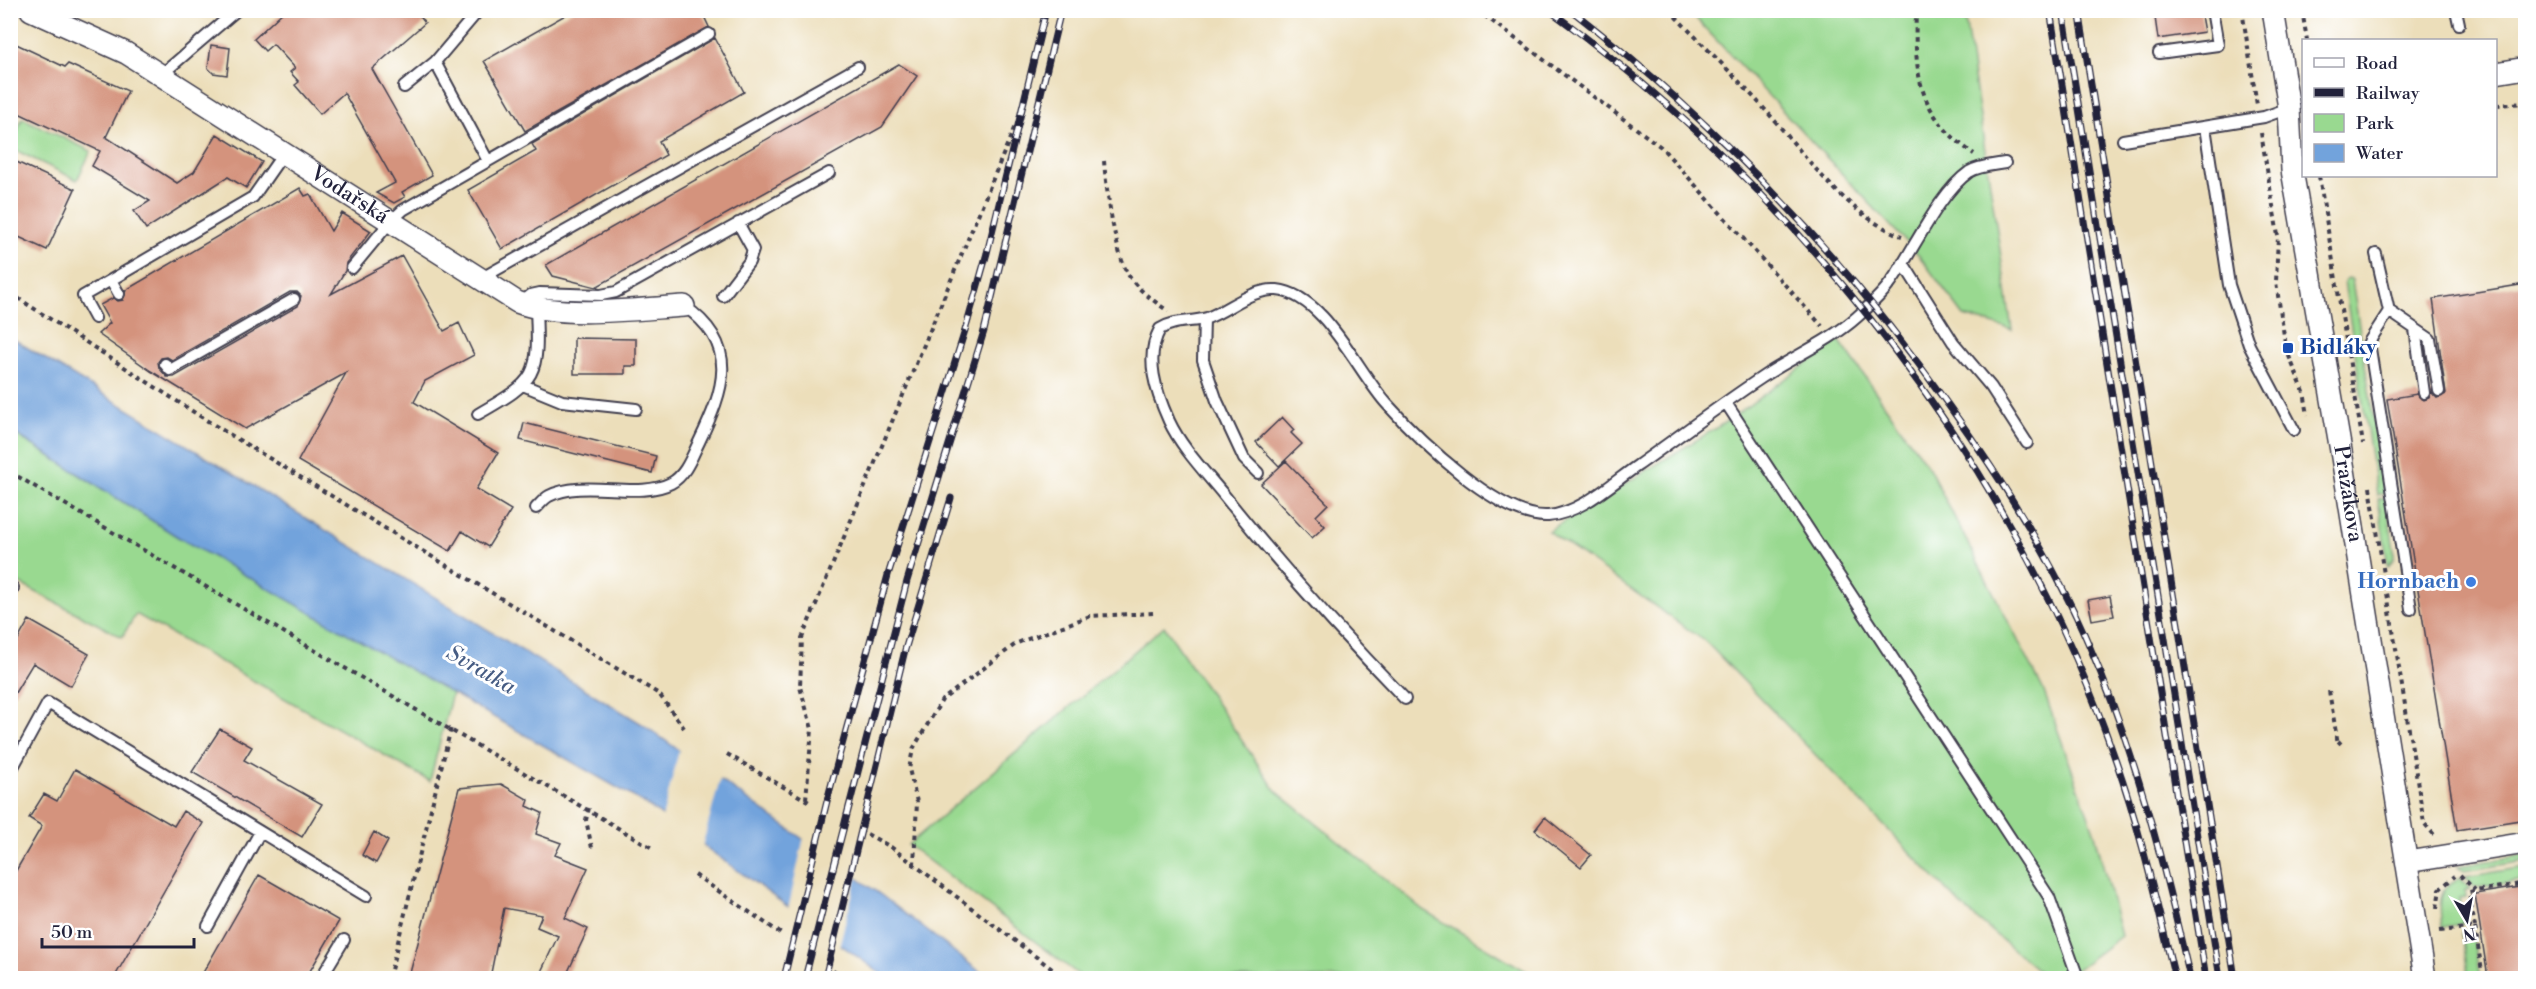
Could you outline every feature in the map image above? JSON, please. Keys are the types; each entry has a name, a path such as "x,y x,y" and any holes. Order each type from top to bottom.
{"street":[{"name":"Vodařská","path":"31,10 126,53 480,279 529,306 614,310 684,306"},
{"name":"Pražákova","path":"2273,10 2296,106 2292,170 2339,440 2425,978"},
{"path":"2497,73 2526,68"},
{"path":"2407,862 2526,843"}],"lane":[{"path":"161,75 237,10"},
{"path":"404,87 435,62 479,10"},
{"path":"2159,53 2218,45 2212,10"},
{"path":"2456,10 2459,24"},
{"path":"352,268 390,222 403,210 709,34"},
{"path":"435,62 488,161"},
{"path":"480,279 858,67"},
{"path":"2123,140 2259,117 2296,106"},
{"path":"2205,127 2229,285 2248,345 2294,430"},
{"path":"95,318 83,296 248,201 262,188 283,154"},
{"path":"1405,699 1273,555 1200,466 1170,423 1153,374 1153,350 1160,329 1180,320 1204,319 1260,291 1276,290 1292,294 1307,302 1318,312 1385,403 1454,467 1497,500 1533,515 1558,514 1590,498 1726,403 1831,336 1855,318 1890,285 1915,240 1959,182 1971,171 2005,163"},
{"path":"478,414 517,392 531,375 537,359 529,306 531,295 540,293 609,294 829,172"},
{"path":"723,296 748,262 753,250 738,223"},
{"path":"2376,254 2389,311 2430,339 2439,391"},
{"path":"1903,263 1953,342 1991,387 2027,442"},
{"path":"111,280 120,294"},
{"path":"165,363 170,370 294,298"},
{"path":"536,508 550,496 575,490 655,488 671,483 683,474 717,406 723,371 715,336 706,323 684,306"},
{"path":"2389,311 2369,342 2411,609"},
{"path":"1204,319 1203,360 1217,401 1244,459 1258,473"},
{"path":"2415,329 2424,393"},
{"path":"523,385 562,401 636,409"},
{"path":"1726,403 2049,897 2078,978"},
{"path":"11,768 48,703 366,896"},
{"path":"208,926 260,832"},
{"path":"321,978 344,940"}],"path":[{"path":"1477,10 1661,147 1831,336"},
{"path":"1669,10 1760,103 1821,174 1866,216 1891,231 1915,240"},
{"path":"1916,10 1917,64 1923,95 1944,130 1989,166"},
{"path":"2242,10 2278,236 2276,282 2286,349 2304,392 2308,415"},
{"path":"2302,10 2307,39"},
{"path":"2497,105 2526,103"},
{"path":"806,799 812,729 800,687 802,638 1015,126"},
{"path":"1104,161 1111,218 1128,275 1144,293 1180,320"},
{"path":"2319,177 2364,452"},
{"path":"10,293 206,420 658,694 684,728"},
{"path":"10,472 86,519 589,808 654,849"},
{"path":"2368,475 2424,823 2440,842 2446,844 2447,856"},
{"path":"914,865 917,802 909,769 913,749 942,700 1017,643 1090,616 1154,613"},
{"path":"2329,691 2338,744 2341,743 2339,733"},
{"path":"389,978 451,728"},
{"path":"727,754 811,803"},
{"path":"589,808 586,820 592,848"},
{"path":"867,834 914,865 1064,978"},
{"path":"2437,914 2436,905 2440,889 2447,881 2462,874 2475,891"},
{"path":"695,875 783,935"},
{"path":"2483,978 2469,892 2526,883"},
{"path":"2439,924 2440,933 2475,927"},
{"path":"833,970 844,978"}],"green space":[{"path":"1689,11 1964,11 2012,330 1964,316 1920,257"},
{"path":"22,118 91,151 77,180 11,148"},
{"path":"2348,279 2352,280 2385,493 2377,495 2344,282"},
{"path":"1839,340 1929,468 2043,689 2095,834 2121,936 2065,978 2047,978 1964,908 1706,642 1548,531 1726,422"},
{"path":"10,431 178,537 452,693 430,781 136,614 122,637 11,579"},
{"path":"2386,497 2394,550 2394,558 2388,567 2378,499"},
{"path":"1164,626 1276,791 1423,910 1538,978 1083,978 908,845"},
{"path":"2525,855 2525,861 2464,871 2458,866"},
{"path":"2525,867 2525,880 2475,888 2465,877"},
{"path":"2460,878 2470,889 2465,890 2466,897 2459,898 2463,924 2442,927 2440,905 2443,892 2447,886"},
{"path":"2472,932 2480,978 2469,978 2462,934"}],"water":[{"name":"Svratka","path":"10,337 642,724 881,895 988,978 887,978 644,803 178,537 11,431"}],"pier":[{"path":"680,746 721,776 702,847 662,819"},
{"path":"804,837 857,876 839,947 788,910"}],"building":[{"path":"285,10 415,10 425,23 372,69 432,175 402,192 405,197 394,203 376,193 395,183 344,93 320,114 295,85 299,82 290,72 295,68 273,44 265,51 254,39"},
{"path":"574,10 701,10 709,27 525,131 484,61"},
{"path":"2154,10 2200,10 2204,32 2158,39"},
{"path":"715,38 744,92 659,141 666,155 502,249 468,190 536,151 532,144"},
{"path":"10,41 65,67 68,64 128,91 106,137 177,183 194,172 217,134 262,162 246,188 228,177 146,229 134,211 150,201 92,166 100,151 10,109"},
{"path":"211,45 230,48 227,75 213,73 208,68"},
{"path":"899,64 917,76 882,127 596,287 553,276 546,265"},
{"path":"10,159 75,189 47,250 10,233"},
{"path":"300,188 305,196 310,194 331,231 342,213 371,231 346,263 345,271 331,294 402,256 444,331 459,323 474,355 425,381 414,402 498,453 476,489 511,510 488,547 462,531 450,551 298,461 346,373 245,429 151,371 98,334 110,323 100,305 113,298 118,301 123,300 126,290","holes":["290,292 297,292 301,296 298,306 174,377 167,377 159,368 158,362 161,358 167,357 172,360"]},
{"name":"Hornbach","path":"2526,284 2526,819 2457,830 2387,399 2417,394 2424,400 2429,398 2431,392 2437,398 2446,394 2433,299"},
{"path":"574,338 636,339 636,366 625,366 625,374 574,374"},
{"path":"1282,417 1294,430 1291,433 1302,444 1279,466 1256,442"},
{"path":"524,423 656,456 652,473 520,440"},
{"path":"1286,461 1328,504 1316,516 1325,526 1312,538 1261,484"},
{"path":"2110,596 2114,616 2092,620 2088,600"},
{"path":"29,620 89,654 71,686 33,663 10,701 10,654"},
{"path":"220,729 252,747 244,760 322,804 302,837 192,772"},
{"path":"75,769 174,826 183,811 203,823 114,978 10,978 10,881 42,826 29,818 44,794 57,801"},
{"path":"501,784 529,800 527,806 542,813 536,834 561,843 555,855 588,868 565,918 588,929 565,978 538,978 558,936 537,927 542,915 504,908 490,978 429,978 410,973 459,788"},
{"path":"1545,817 1591,855 1581,867 1535,830"},
{"path":"374,832 388,841 376,863 362,855"},
{"path":"259,875 339,921 306,978 200,978"},
{"path":"2526,886 2526,978 2488,978 2475,894"}],"railway":[{"path":"784,978 828,797 888,575 987,253 1046,10"},
{"path":"805,978 907,581 984,331 1061,10"},
{"path":"1549,10 1642,83 1730,163 1813,250 1889,343 1958,441 2020,544 2072,651 2125,788 2175,978"},
{"path":"1571,10 1677,99 1775,194 1821,244 1908,350 2008,492 2060,582 2106,686 2135,768 2170,893 2190,978"},
{"path":"2050,10 2206,978"},
{"path":"2063,10 2220,978"},
{"path":"2079,10 2235,978"},
{"path":"825,978 905,650 951,498"}],"place":[{"name":"Bidláky","path":"2288,348"},
{"name":"Hornbach","path":"2471,582"}]}
